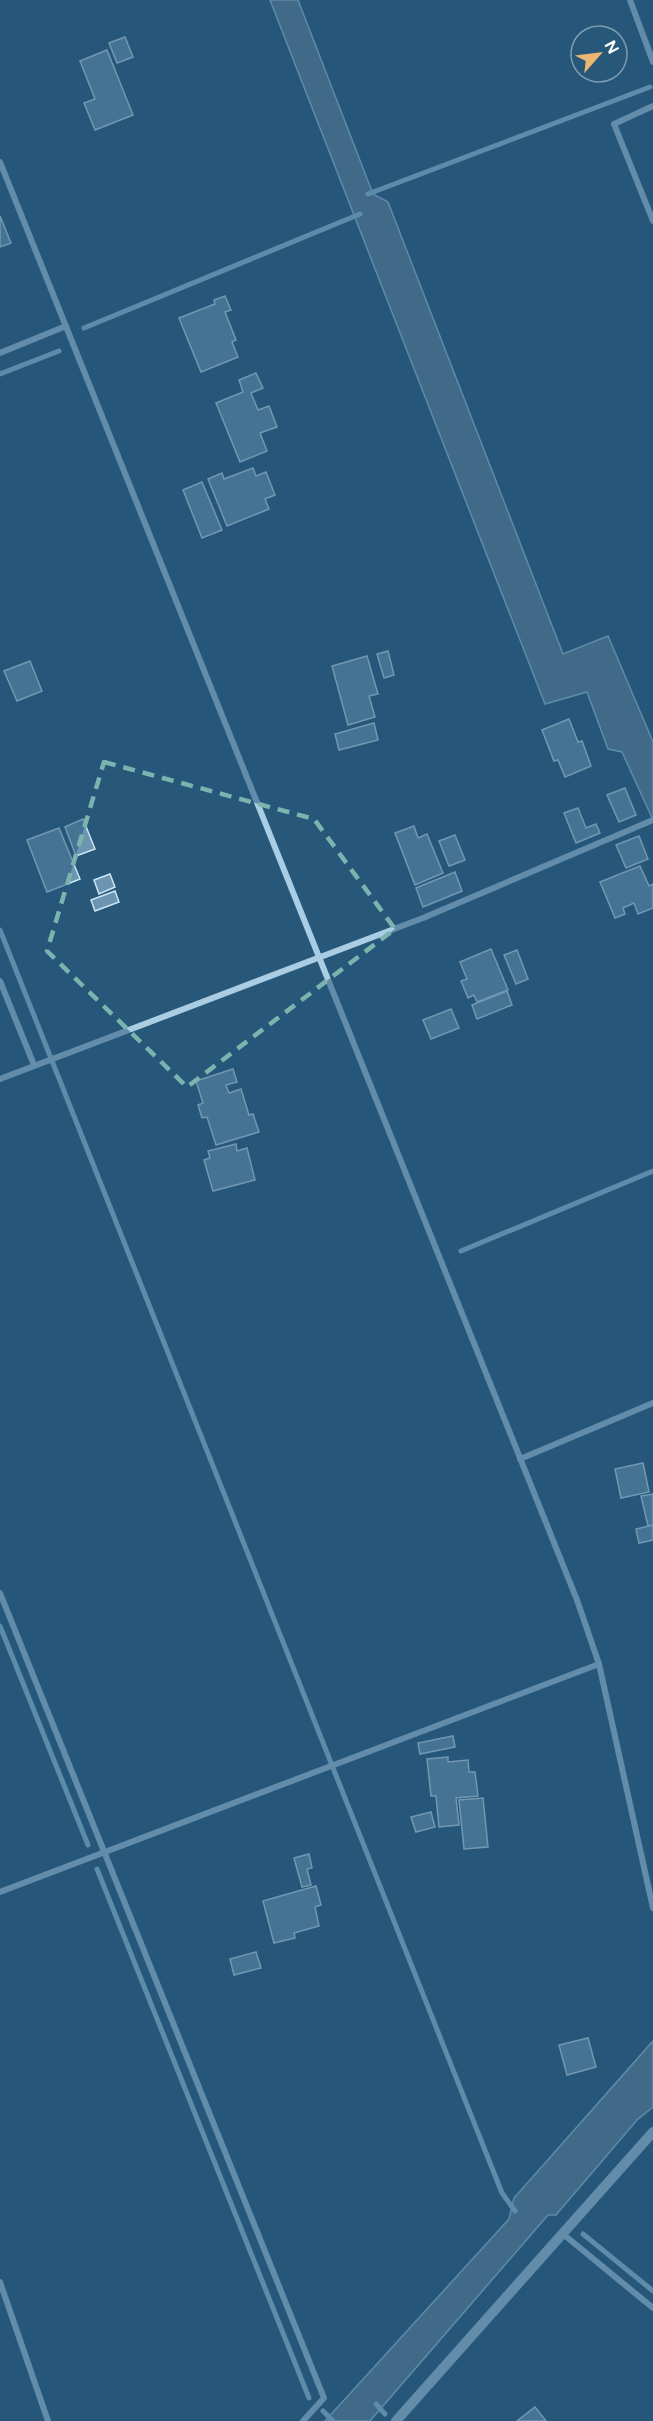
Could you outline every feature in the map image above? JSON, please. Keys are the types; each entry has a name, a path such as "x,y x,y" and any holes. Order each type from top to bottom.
{"street":[{"path":"630,0 653,62"},
{"path":"653,106 614,124 653,221"},
{"path":"0,162 577,1600 599,1664 653,1908"},
{"path":"0,353 66,326"},
{"path":"0,1079 423,918 652,821"},
{"path":"0,981 34,1065"},
{"path":"520,1459 653,1403"},
{"path":"0,1593 324,2398 303,2421"},
{"path":"0,1892 599,1664"},
{"path":"396,2421 653,2132"},
{"path":"563,2234 653,2308"},
{"path":"0,2282 48,2421"}],"highlighted area":[{"path":"104,762 314,819 395,929 187,1087 47,951"}],"water":[{"path":"270,0 298,0 373,194 388,202 563,654 608,636 653,742 653,820 622,752 608,749 587,692 545,704"},
{"path":"653,2041 653,2107 637,2120 556,2215 548,2215 370,2421 325,2421 509,2219 514,2198"}],"building":[{"path":"125,37 133,57 117,63 109,43"},
{"path":"107,50 133,115 95,130 84,103 95,99 80,61"},
{"path":"0,216 11,243 0,247"},
{"path":"225,296 231,310 225,312 236,340 232,342 238,357 201,372 179,318 215,304 214,300"},
{"path":"256,373 263,388 251,393 258,410 269,406 277,427 260,433 267,451 240,462 216,403 243,392 239,380"},
{"path":"253,468 256,476 266,472 275,495 265,499 269,509 227,526 208,479 222,473 224,479"},
{"path":"202,482 222,530 202,538 183,490"},
{"path":"388,651 394,675 384,678 377,654"},
{"path":"367,656 378,694 369,696 375,717 348,725 332,666"},
{"path":"30,661 42,691 17,701 4,671"},
{"path":"569,719 578,742 582,741 591,766 565,777 558,760 554,761 542,730"},
{"path":"374,723 378,740 339,750 335,734"},
{"path":"625,788 636,815 619,822 607,795"},
{"path":"578,808 586,828 596,824 600,833 576,843 564,813"},
{"path":"83,819 95,849 76,856 65,827"},
{"path":"414,826 418,838 427,834 443,873 415,885 395,833"},
{"path":"59,828 80,879 47,892 27,840"},
{"path":"455,835 465,860 449,866 439,841"},
{"path":"639,836 648,859 626,868 616,845"},
{"path":"640,866 649,886 653,884 653,908 638,914 634,903 623,908 625,914 615,918 600,882"},
{"path":"455,872 462,891 423,907 416,888"},
{"path":"110,874 115,887 99,894 94,880"},
{"path":"115,891 119,902 95,911 91,900"},
{"path":"491,949 508,990 477,1002 474,995 468,998 461,981 467,979 460,962"},
{"path":"517,950 528,979 516,984 504,955"},
{"path":"507,991 512,1005 477,1019 472,1005"},
{"path":"451,1009 459,1028 431,1039 423,1020"},
{"path":"233,1069 237,1082 226,1085 229,1093 241,1089 249,1115 253,1114 259,1132 216,1145 207,1117 202,1118 198,1105 203,1103 196,1081"},
{"path":"236,1144 237,1151 247,1148 255,1180 213,1191 204,1160 210,1158 208,1151"},
{"path":"643,1463 649,1492 621,1498 615,1469"},
{"path":"653,1494 653,1525 648,1526 641,1496"},
{"path":"653,1525 653,1540 639,1543 636,1529"},
{"path":"453,1736 455,1747 420,1754 418,1743"},
{"path":"448,1757 448,1762 468,1760 469,1772 475,1772 478,1796 456,1798 459,1825 439,1827 436,1796 431,1796 427,1759"},
{"path":"483,1798 488,1847 464,1849 459,1800"},
{"path":"431,1812 435,1827 416,1832 411,1817"},
{"path":"309,1854 312,1868 307,1869 311,1885 302,1887 294,1858"},
{"path":"316,1886 321,1905 315,1907 319,1926 294,1933 295,1938 274,1943 263,1901"},
{"path":"256,1952 261,1968 234,1975 230,1959"},
{"path":"588,2038 596,2067 567,2075 559,2045"},
{"path":"535,2407 546,2421 517,2421"}],"waterway":[{"path":"368,194 650,87"},
{"path":"84,328 360,214"},
{"path":"0,374 59,351"},
{"path":"0,930 502,2193 515,2211"},
{"path":"461,1251 653,1171"},
{"path":"0,1626 88,1845"},
{"path":"97,1869 309,2398"},
{"path":"583,2234 653,2291"},
{"path":"376,2404 385,2414"},
{"path":"323,2411 333,2421"}]}
